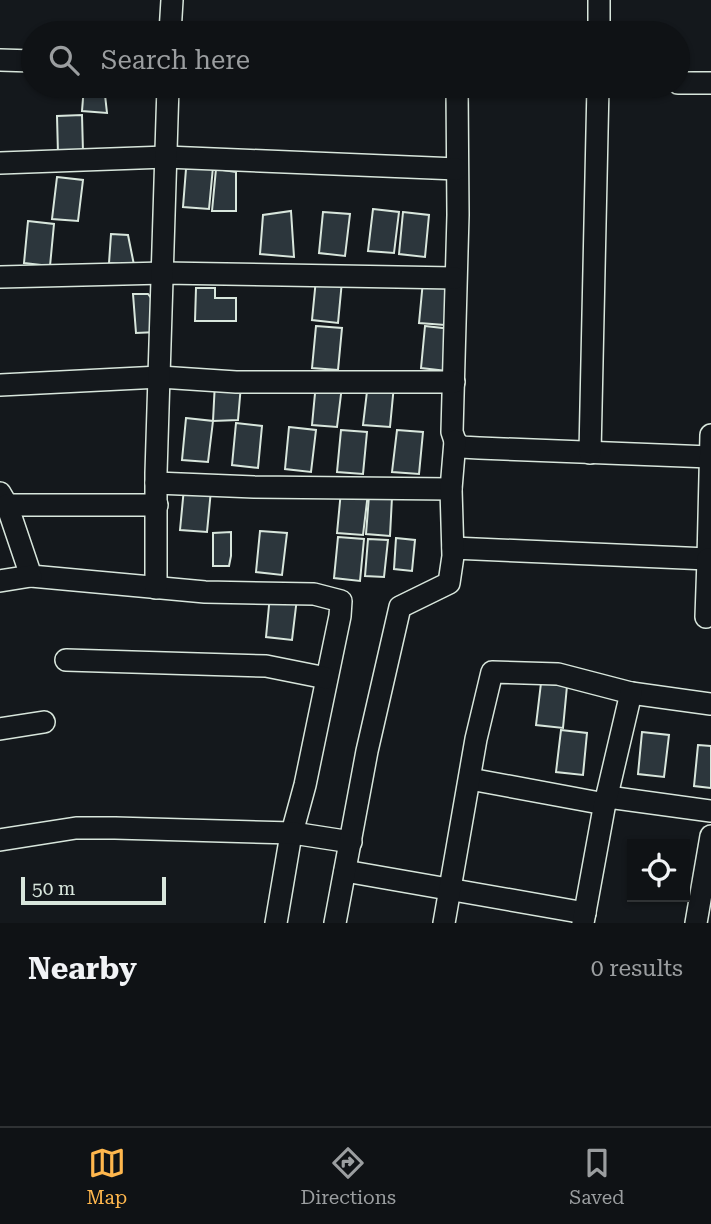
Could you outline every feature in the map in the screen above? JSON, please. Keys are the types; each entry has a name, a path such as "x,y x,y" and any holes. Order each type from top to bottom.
{"street":[{"path":"171,21 172,0"},
{"path":"599,0 599,21"},
{"path":"0,60 21,61"},
{"path":"690,83 711,83"},
{"path":"156,588 156,483 168,98"},
{"path":"335,923 368,751 400,607 449,583 453,548 451,489 455,441 452,432 457,98"},
{"path":"590,453 598,98"},
{"path":"0,163 166,158 457,169"},
{"path":"0,277 164,273 455,278"},
{"path":"0,385 160,377 236,383 454,382"},
{"path":"706,617 711,435"},
{"path":"455,441 461,447 710,457"},
{"path":"156,483 451,489"},
{"path":"32,576 4,499 157,505"},
{"path":"453,548 708,559"},
{"path":"0,581 32,576 156,588 314,594 341,601 276,923"},
{"path":"66,660 266,666 326,678"},
{"path":"444,923 476,739 492,672 558,674 631,692 711,704"},
{"path":"345,871 449,889 584,918 606,800 631,692"},
{"path":"0,729 44,722"},
{"path":"470,779 606,800 711,811"},
{"path":"0,840 76,828 293,833 351,842"},
{"path":"696,923 711,836"}],"building":[{"path":"83,98 105,98 107,113 82,111"},
{"path":"82,115 83,152 58,154 57,116"},
{"path":"213,167 209,209 183,207 186,169"},
{"path":"216,169 236,172 236,211 212,211"},
{"path":"57,177 83,180 78,221 52,219"},
{"path":"373,209 399,212 394,253 368,251"},
{"path":"291,211 294,257 260,254 263,215"},
{"path":"323,212 350,214 345,256 319,253"},
{"path":"403,212 429,215 425,257 399,254"},
{"path":"28,221 54,224 50,266 24,263"},
{"path":"111,234 128,235 134,265 109,263"},
{"path":"316,279 342,281 338,323 312,320"},
{"path":"423,281 449,284 445,325 419,323"},
{"path":"196,288 215,288 215,298 236,298 236,321 195,321"},
{"path":"133,294 148,294 162,312 157,332 136,333"},
{"path":"316,326 342,328 338,370 312,368"},
{"path":"425,326 451,329 447,371 421,368"},
{"path":"215,382 241,385 238,420 213,421"},
{"path":"316,383 342,386 337,427 312,425"},
{"path":"368,383 394,385 390,427 363,425"},
{"path":"186,418 213,421 208,462 182,460"},
{"path":"236,423 262,426 258,468 232,465"},
{"path":"289,427 316,430 311,472 285,469"},
{"path":"341,430 367,432 363,474 337,472"},
{"path":"397,430 423,432 419,474 392,472"},
{"path":"184,488 211,490 207,532 180,530"},
{"path":"341,491 368,493 363,535 337,533"},
{"path":"369,496 392,497 390,536 366,534"},
{"path":"260,531 287,533 282,575 256,572"},
{"path":"231,532 229,566 213,566 213,533"},
{"path":"338,537 364,539 360,581 334,578"},
{"path":"396,538 415,540 412,571 394,569"},
{"path":"368,539 388,540 384,577 365,576"},
{"path":"270,595 297,598 292,640 266,637"},
{"path":"541,683 567,686 563,728 536,725"},
{"path":"561,730 587,733 583,775 556,772"},
{"path":"642,732 669,735 664,777 638,774"},
{"path":"698,745 711,746 711,788 694,786"}]}
